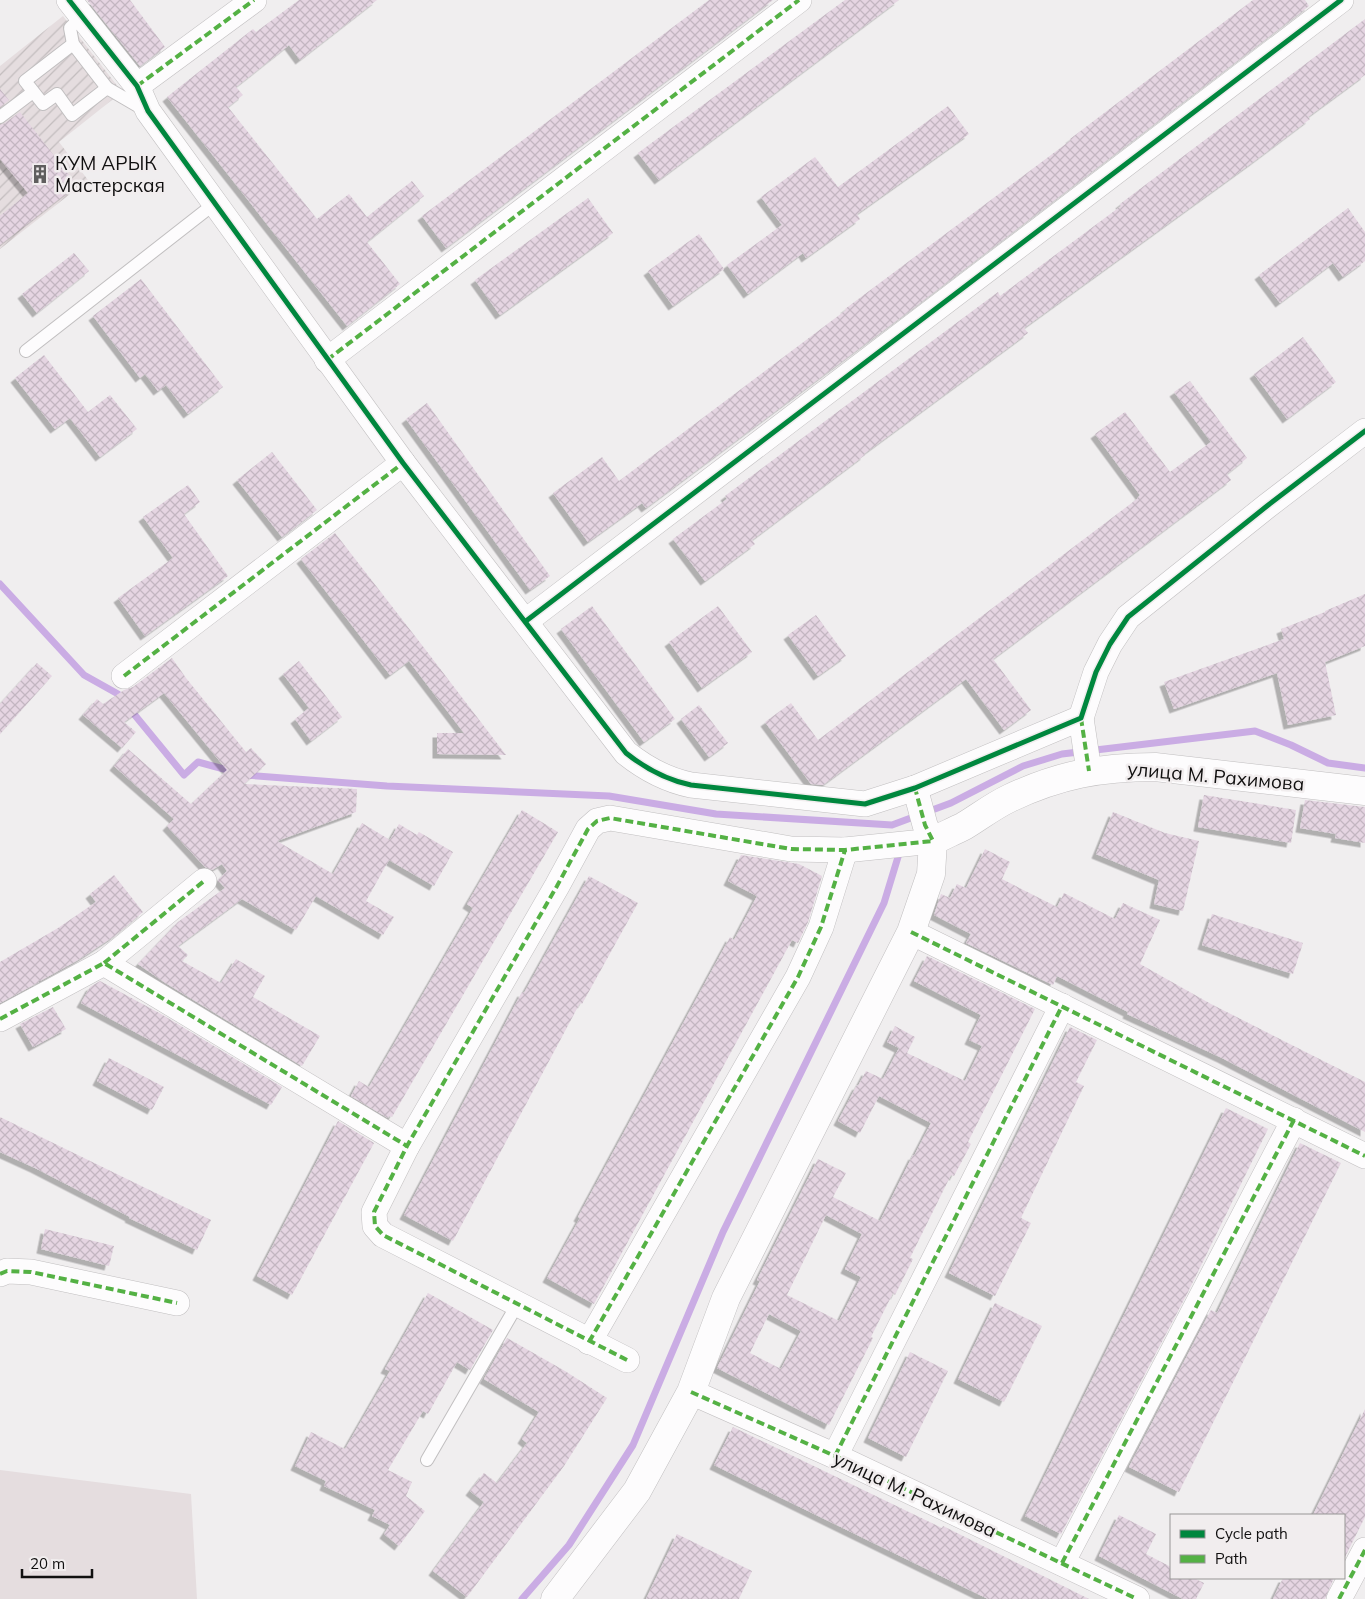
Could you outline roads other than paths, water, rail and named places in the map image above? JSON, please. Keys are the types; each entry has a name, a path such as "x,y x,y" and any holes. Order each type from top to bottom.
{"street":[{"path":"137,86 254,0"},
{"path":"327,360 799,0"},
{"path":"526,621 1341,0"},
{"path":"76,8 137,86 148,111 403,463 626,753 640,764 674,781 691,786 866,804 915,788 1081,718"},
{"path":"1090,771 1081,718 1096,672 1110,644 1128,617 1267,506 1365,431"},
{"path":"124,676 403,463"},
{"name":"улица М. Рахимова","path":"923,836 965,825 1009,799 1048,782 1090,771 1121,767 1155,767 1365,791"},
{"path":"555,1599 637,1491 691,1392 726,1298 911,932 931,874 915,788"},
{"path":"627,1360 383,1235 375,1226 374,1212 408,1146 557,886 588,828 597,821 610,818 791,850 845,850 880,846 923,836"},
{"path":"589,1342 798,977 821,927 845,850"},
{"path":"0,1019 104,963 204,881"},
{"path":"911,932 1365,1156"},
{"path":"104,963 408,1146"},
{"path":"835,1456 1062,1006"},
{"path":"1062,1563 1294,1120"},
{"path":"0,1274 7,1271 31,1272 177,1302"},
{"name":"улица М. Рахимова","path":"691,1392 835,1456 1137,1599"},
{"path":"1339,1599 1365,1550"}],"lane":[{"path":"76,8 70,28 73,44 107,88 148,111"},
{"path":"73,44 25,80 42,104 56,94 72,115 107,88"},
{"path":"0,117 33,92"},
{"path":"26,351 214,204"},
{"path":"427,1460 517,1305"}],"waterway":[{"path":"0,584 84,675 118,694 122,700"},
{"path":"129,708 184,775 198,762 235,772"},
{"path":"245,775 387,786 609,796 716,814 892,825 951,803 1023,766 1062,754 1255,731 1291,745 1328,763 1365,768"},
{"path":"522,1599 569,1545 633,1445 723,1232 884,903 898,857 896,850"}],"place":[{"name":"КУМ АРЫК Мастерская","path":"40,174"}]}
